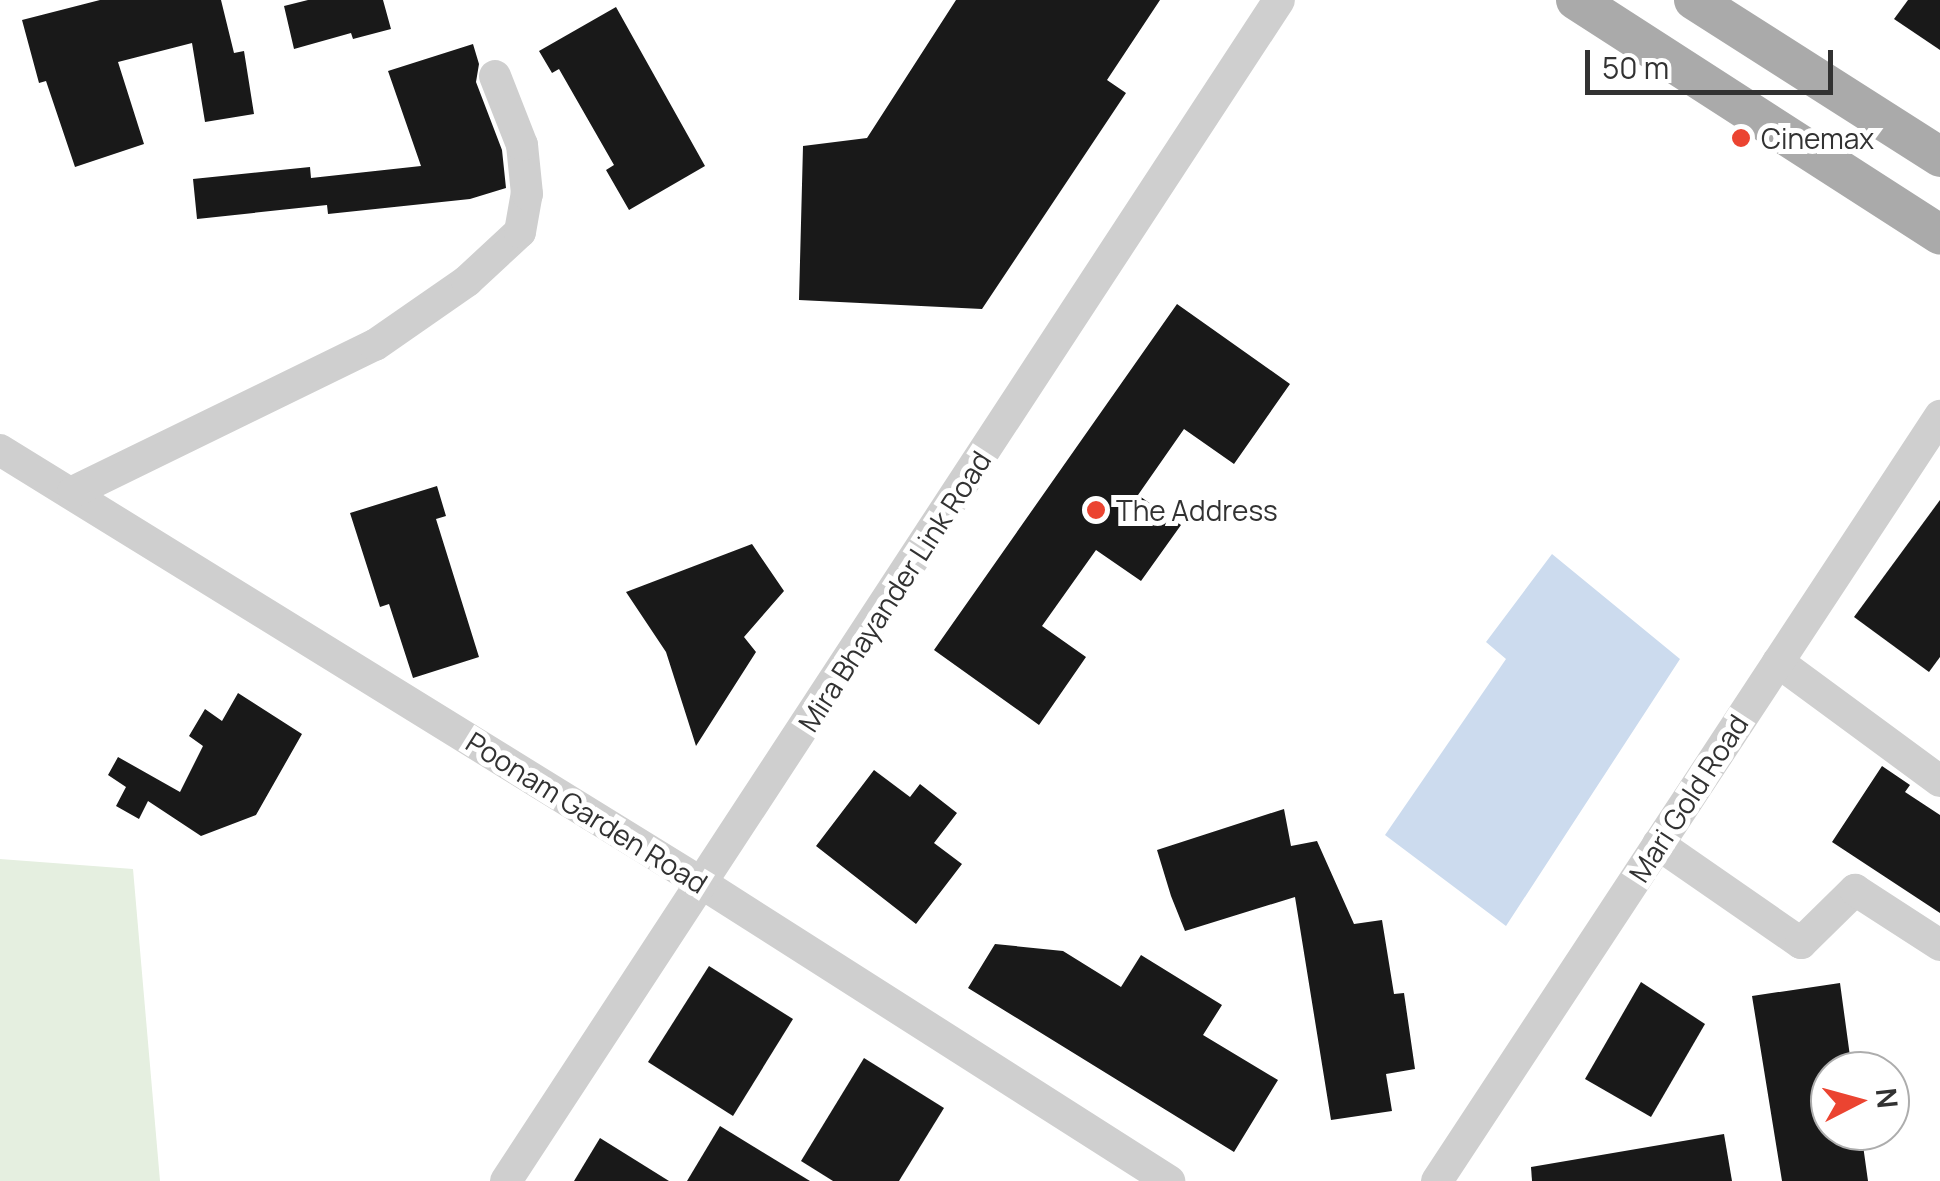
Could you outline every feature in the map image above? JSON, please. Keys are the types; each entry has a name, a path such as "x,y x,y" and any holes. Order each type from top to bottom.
{"main road":[{"path":"1576,0 1940,235"},
{"path":"1694,0 1940,157"}],"street":[{"name":"Mira Bhayander Link Road","path":"506,1181 1280,0"},
{"path":"73,492 375,344 467,281 520,232 527,194 522,145 495,76"},
{"name":"Mari Gold Road","path":"1437,1181 1940,416"},
{"name":"Poonam Garden Road","path":"0,450 703,884 1170,1181"},
{"path":"1778,662 1940,781"},
{"path":"1658,844 1801,943 1855,890 1940,945"}],"green space":[{"path":"0,859 133,869 160,1181 0,1181"}],"water":[{"path":"1552,554 1680,659 1506,926 1385,835 1506,659 1486,642"}],"building":[{"path":"100,0 221,0 234,53 244,51 254,114 205,122 192,43 118,62 144,144 75,167 46,81 39,83 22,20"},
{"path":"308,0 383,0 391,29 353,39 351,33 294,49 284,6"},
{"path":"956,0 1160,0 1107,80 1126,93 982,309 799,300 803,146 867,138"},
{"path":"1908,0 1940,0 1940,50 1894,19"},
{"path":"616,7 705,166 629,210 606,170 614,165 559,69 552,73 539,51"},
{"path":"473,44 479,64 476,82 502,150 506,188 470,199 328,214 327,205 197,219 193,179 310,167 311,178 421,166 388,71"},
{"name":"The Address","path":"1177,304 1290,384 1234,464 1184,429 1138,495 1181,525 1141,581 1096,550 1042,626 1086,657 1039,725 934,650"},
{"path":"437,486 446,516 436,519 479,657 413,678 389,604 380,607 350,513"},
{"path":"1940,500 1940,657 1929,672 1854,617"},
{"path":"752,544 784,591 744,637 756,652 696,746 666,652 626,592"},
{"path":"238,693 302,734 256,815 201,836 148,801 139,819 116,806 126,787 108,775 118,757 180,792 203,746 189,736 205,709 222,721"},
{"path":"1882,766 1910,785 1905,792 1940,815 1940,913 1832,842"},
{"path":"874,770 910,797 920,784 957,813 934,843 962,864 916,924 816,846"},
{"path":"1284,809 1291,846 1317,841 1354,924 1382,920 1394,994 1404,993 1415,1069 1386,1074 1392,1111 1331,1120 1295,897 1185,931 1171,896 1157,850"},
{"path":"995,944 1063,951 1121,987 1141,955 1222,1005 1203,1035 1278,1080 1234,1152 968,988"},
{"path":"709,966 793,1019 733,1116 648,1062"},
{"path":"1641,982 1705,1024 1651,1117 1585,1079"},
{"path":"1840,983 1849,1051 1810,1051 1810,1151 1864,1151 1868,1181 1782,1181 1752,996"},
{"path":"864,1058 944,1108 899,1181 833,1181 801,1161"},
{"path":"720,1126 810,1181 687,1181"},
{"path":"1724,1134 1732,1181 1532,1181 1531,1167"},
{"path":"600,1138 669,1181 574,1181"}],"place":[{"name":"Cinemax","path":"1741,138"},
{"name":"The Address","path":"1096,510"}]}
